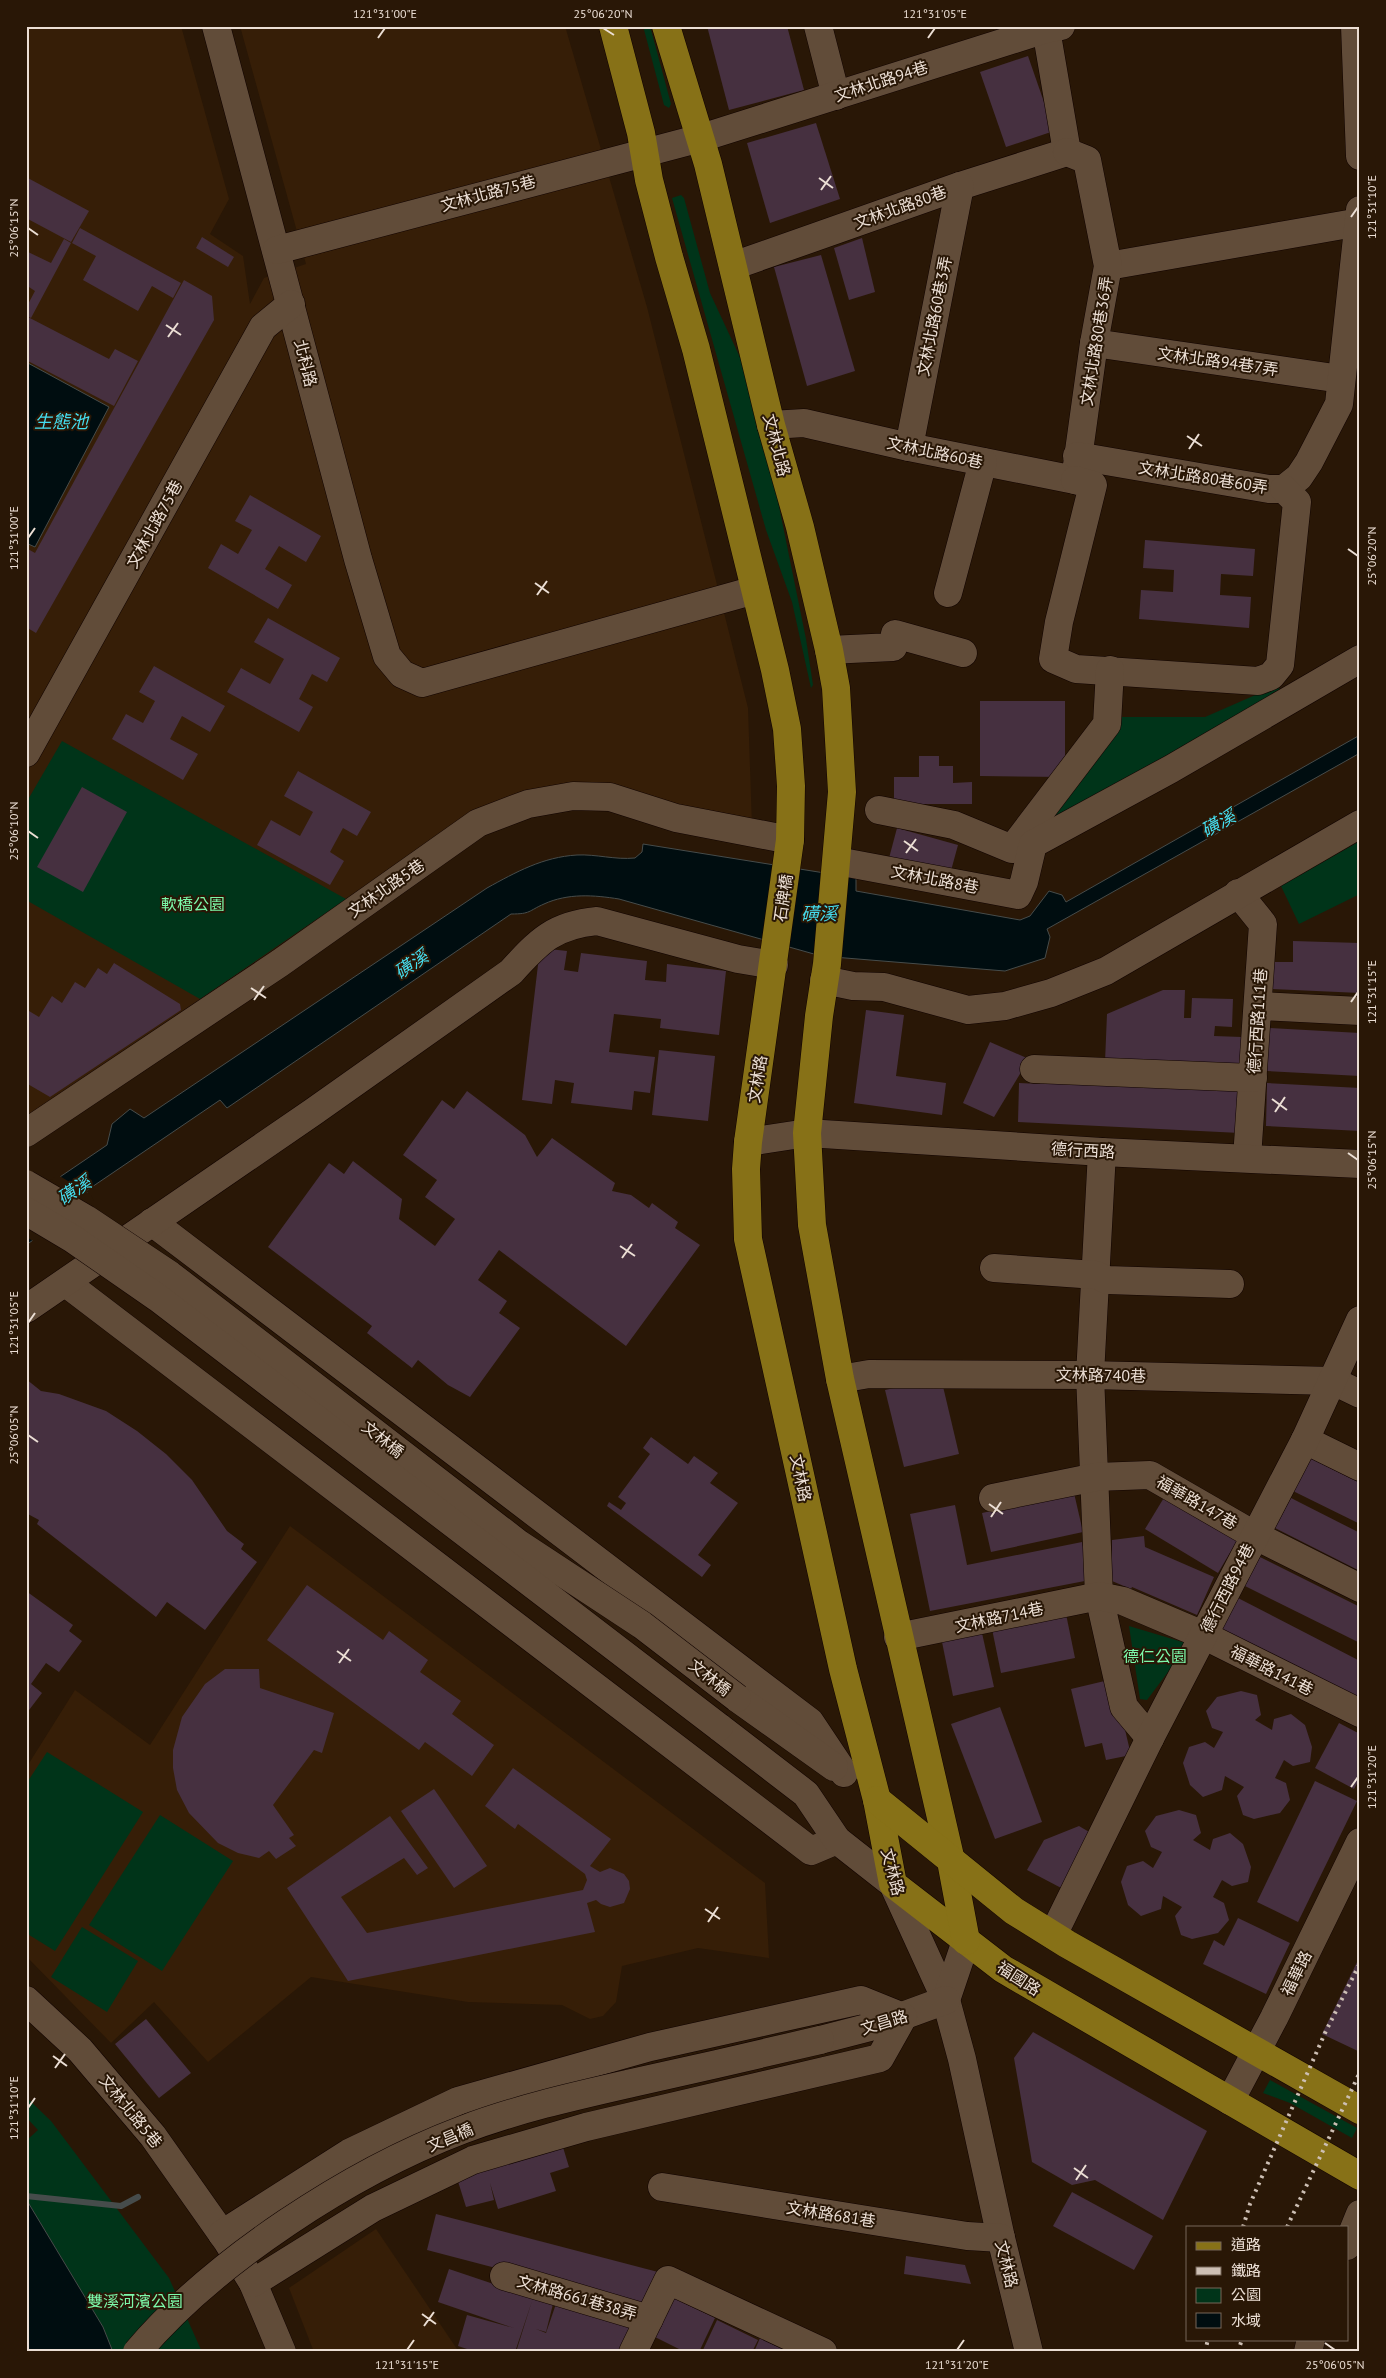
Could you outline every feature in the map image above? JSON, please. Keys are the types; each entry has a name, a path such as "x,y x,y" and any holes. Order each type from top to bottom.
{"main road":[{"path":"613,26 645,153 649,180 696,349 787,729 791,786 789,848"},
{"name":"文林北路","path":"666,26 700,138 771,425 800,527 829,650 837,697 842,792 836,866"},
{"name":"石牌橋","path":"776,953 789,848"},
{"path":"836,866 826,972 807,1132 812,1225 840,1379 951,1861 966,1941"},
{"name":"文林路","path":"776,953 748,1142 746,1169 748,1239 843,1669 877,1800 893,1884"},
{"path":"877,1800 1014,1911 1053,1936 1360,2110"},
{"name":"福國路","path":"893,1884 1004,1969 1040,1992 1360,2176"}],"street":[{"name":"北科路","path":"216,26 386,656 402,674 422,683 754,590"},
{"path":"818,26 836,96"},
{"path":"1354,26 1360,156"},
{"name":"文林北路94巷","path":"700,138 1056,27"},
{"path":"1056,27 1067,152"},
{"name":"文林北路75巷","path":"277,250 700,138"},
{"name":"文林北路80巷","path":"733,266 960,186 1067,152"},
{"name":"文林北路80巷36弄","path":"1067,152 1087,160 1108,266 1094,343 1076,468"},
{"name":"文林北路60巷3弄","path":"909,447 960,186"},
{"path":"1108,266 1359,218"},
{"name":"文林北路80巷60弄","path":"1076,468 1269,489 1284,489 1299,477 1347,395 1359,218"},
{"name":"文林北路75巷","path":"26,753 263,327 291,304"},
{"name":"文林北路94巷7弄","path":"1094,343 1347,395"},
{"name":"文林北路60巷","path":"771,425 804,423 983,462 1076,468"},
{"path":"948,593 983,462"},
{"path":"1076,468 1093,485 1059,622 1053,659 1076,669 1258,681 1270,676 1280,665 1297,502 1284,489"},
{"path":"829,650 893,647 895,634 963,653"},
{"name":"文林北路8巷","path":"836,866 1018,895 1024,882 1033,844 1171,769 1360,659"},
{"path":"879,810 954,824 1012,849 1106,724 1110,670"},
{"name":"文林北路5巷","path":"26,1133 146,1054 478,823 528,804 573,796 610,797 676,818 789,848"},
{"path":"826,972 853,986 884,987 968,1010 1005,1006 1051,993 1106,971 1360,824"},
{"name":"德行西路111巷","path":"1238,893 1263,924 1247,1158"},
{"path":"26,1308 66,1283 313,1112 511,972 532,949 558,930 574,923 597,921 738,959 776,953"},
{"path":"1258,1006 1360,1012"},
{"path":"1034,1069 1253,1078"},
{"name":"德行西路","path":"748,1142 807,1132 1102,1152 1360,1164"},
{"path":"1102,1152 1090,1374 1100,1596 1124,1707 1150,1738"},
{"name":"文林橋","path":"26,1184 86,1219 170,1275 520,1544 642,1625 815,1756 844,1773"},
{"name":"文林橋","path":"26,1211 73,1239 158,1298 719,1727"},
{"path":"152,1222 810,1722 844,1773 877,1800"},
{"path":"994,1268 1096,1275 1107,1280 1230,1284"},
{"path":"66,1283 811,1851 837,1840"},
{"name":"德行西路94巷","path":"1053,1936 1150,1738 1305,1440 1360,1320"},
{"name":"文林路740巷","path":"840,1379 869,1374 1090,1374 1332,1381 1360,1394"},
{"path":"1305,1440 1360,1467"},
{"name":"福華路147巷","path":"993,1498 1096,1477 1150,1475 1254,1535 1360,1588"},
{"name":"文林路714巷","path":"898,1637 1100,1596"},
{"name":"福華路141巷","path":"1100,1596 1123,1602 1203,1635 1360,1713"},
{"name":"福國路","path":"719,1727 806,1794 837,1840 893,1884"},
{"name":"福華路","path":"1230,2101 1274,2018 1360,1842"},
{"name":"文林路","path":"893,1884 946,2000 964,2068 1000,2238 1029,2352"},
{"path":"946,2000 966,1941"},
{"name":"文林北路5巷","path":"26,2000 80,2050 153,2136 222,2234 253,2283 282,2352"},
{"path":"222,2234 349,2153 458,2101 650,2047 861,2000 903,2017 880,2058 586,2127 473,2160 373,2208 253,2283"},
{"name":"文昌路","path":"820,2040 903,2017 946,2000"},
{"name":"文昌橋","path":"137,2352 152,2334 220,2272 290,2220 375,2170 453,2134 551,2102 820,2040"},
{"name":"文林路681巷","path":"662,2187 967,2236 1000,2238"},
{"path":"1348,2244 1360,2214"},
{"name":"文林路661巷38弄","path":"504,2276 649,2318"},
{"path":"633,2352 668,2280 823,2352"},
{"path":"1308,2352 1312,2340"}],"shaded area":[{"path":"26,26 181,26 229,199 210,234 243,256 250,304 264,278 306,264 240,26 565,26 647,307 748,708 752,827 614,787 472,811 26,1121"},
{"path":"290,1526 765,1883 769,1958 698,1948 622,1966 616,2002 603,2016 590,2019 562,2005 468,2002 311,1977 208,2062 154,2002 111,2043 26,1956 26,1768 75,1690 150,1745"},
{"path":"376,2229 459,2352 314,2352 289,2288"}],"green space":[{"path":"643,26 650,26 671,104 669,108 664,105"},
{"path":"681,195 684,198 710,293 744,366 772,472 806,639 813,685 811,688 792,602 766,530 672,198"},
{"path":"1278,685 1282,695 1033,832 1120,717 1205,717"},
{"name":"軟橋公園","path":"62,741 346,899 200,999 26,900 26,803"},
{"path":"1360,841 1360,894 1299,924 1281,886"},
{"name":"德仁公園","path":"1129,1626 1189,1644 1147,1700 1140,1699"},
{"path":"47,1752 143,1812 55,1951 26,1933 26,1784"},
{"path":"160,1815 233,1861 162,1971 89,1925"},
{"path":"82,1927 138,1961 107,2012 51,1977"},
{"path":"1270,2080 1357,2128 1352,2138 1290,2103 1263,2093"},
{"name":"雙溪河濱公園","path":"26,2097 51,2121 169,2278 202,2352 113,2352 103,2327 26,2199 26,2141 38,2130 26,2117"}],"water":[{"name":"生態池","path":"26,362 109,407 35,547 26,543"},
{"name":"磺溪","path":"1360,735 1360,753 1047,929 1050,937 1045,958 1005,971 821,956 619,899 591,896 562,898 553,900 526,913 511,914 227,1108 220,1100 86,1191 91,1200 26,1245 26,1200 107,1145 112,1124 130,1109 144,1118 487,888 530,866 565,856 577,855 635,858 642,852 643,844 856,878 856,891 1020,920 1030,916 1049,891 1062,895 1066,902"},
{"path":"26,2199 103,2327 113,2352 26,2352"}],"pier":[{"path":"58,1175 91,1195 94,1201 35,1242 26,1237 26,1197"}],"building":[{"path":"707,26 787,26 804,90 729,110"},
{"path":"1028,56 1054,131 1006,147 980,72"},
{"path":"816,123 840,199 770,223 747,143"},
{"path":"26,177 89,211 71,242 26,218"},
{"path":"80,228 181,283 173,298 152,286 138,311 83,280 96,256 72,243"},
{"path":"202,237 234,257 228,267 196,248"},
{"path":"862,238 875,292 849,300 834,248"},
{"path":"64,239 71,243 31,318 26,315 26,308 35,291 26,285 26,251 51,263"},
{"path":"821,255 855,371 807,386 774,267"},
{"path":"184,280 212,296 214,320 36,633 26,627 26,548 35,553"},
{"path":"26,316 109,359 115,349 138,361 114,406 26,360"},
{"path":"250,495 321,536 306,562 279,546 265,569 292,585 278,609 208,568 221,544 238,554 252,530 235,521"},
{"path":"1145,540 1255,549 1253,576 1221,574 1220,595 1251,597 1249,628 1139,619 1141,590 1173,592 1174,570 1143,568"},
{"path":"268,618 340,658 327,682 312,674 299,699 313,707 299,732 227,692 241,668 270,684 284,659 254,642"},
{"path":"154,666 225,706 210,732 182,716 170,739 198,754 183,780 112,739 126,714 143,723 155,701 139,692"},
{"path":"980,701 1065,701 1065,777 980,776"},
{"path":"919,756 939,756 939,766 953,766 953,783 972,782 972,804 894,804 894,777 919,777"},
{"path":"298,771 371,812 357,836 343,828 330,852 344,861 330,885 257,845 271,820 300,836 313,812 284,796"},
{"path":"82,787 127,812 83,892 37,867"},
{"path":"897,828 958,845 949,878 888,862"},
{"path":"1293,941 1360,943 1360,993 1272,989 1273,962 1293,962"},
{"path":"540,948 567,951 564,970 578,972 581,953 647,961 645,980 666,982 667,964 726,971 719,1035 660,1028 661,1019 614,1014 609,1052 655,1057 650,1093 634,1091 632,1110 571,1103 574,1083 555,1080 552,1104 522,1100"},
{"path":"114,963 180,1004 181,1010 50,1097 26,1083 26,1015 29,1011 39,1017 52,996 62,1003 75,982 85,988 98,968 107,974"},
{"path":"1163,990 1185,990 1184,1018 1191,1018 1192,998 1233,999 1232,1027 1215,1026 1214,1036 1242,1037 1240,1069 1105,1062 1107,1014"},
{"path":"866,1010 904,1015 896,1076 946,1083 942,1115 854,1103"},
{"path":"1269,1028 1360,1033 1360,1076 1267,1071"},
{"path":"990,1042 1029,1059 994,1117 963,1103"},
{"path":"659,1050 715,1056 708,1121 652,1115"},
{"path":"1040,1072 1242,1083 1240,1133 1018,1122 1019,1083 1040,1084"},
{"path":"1267,1083 1360,1088 1360,1131 1266,1126"},
{"path":"467,1091 525,1135 537,1157 552,1138 615,1183 612,1191 631,1195 649,1208 652,1203 678,1222 675,1228 700,1245 626,1346 499,1250 478,1280 507,1301 499,1313 520,1328 470,1397 448,1385 418,1360 412,1368 367,1333 372,1326 268,1247 329,1163 344,1174 353,1161 402,1199 399,1219 435,1246 455,1219 425,1197 437,1180 403,1155 442,1100 454,1109"},
{"path":"941,1378 959,1454 904,1467 885,1390"},
{"path":"26,1379 41,1391 59,1394 106,1411 137,1431 166,1454 192,1480 227,1531 244,1544 241,1549 257,1562 205,1630 167,1602 156,1617 37,1524 39,1520 26,1513"},
{"path":"651,1437 688,1464 694,1456 718,1473 710,1483 738,1503 698,1555 711,1565 702,1577 607,1506 609,1502 621,1510 626,1503 618,1497 650,1454 643,1448"},
{"path":"1310,1458 1360,1483 1360,1524 1293,1491"},
{"path":"1074,1493 1083,1532 991,1552 982,1513"},
{"path":"1165,1496 1238,1539 1218,1573 1145,1529"},
{"path":"1291,1498 1360,1533 1360,1571 1275,1528"},
{"path":"955,1505 967,1565 1082,1542 1090,1580 930,1611 910,1514"},
{"path":"1144,1536 1145,1547 1214,1577 1197,1615 1132,1587 1131,1589 1112,1581 1112,1540"},
{"path":"1260,1557 1360,1607 1360,1643 1245,1586"},
{"path":"307,1585 383,1640 389,1631 428,1660 420,1672 461,1701 452,1714 494,1745 472,1776 425,1742 419,1750 267,1640"},
{"path":"26,1591 73,1625 69,1631 82,1641 59,1672 46,1663 31,1684 42,1693 26,1714"},
{"path":"1238,1598 1360,1661 1360,1701 1221,1630"},
{"path":"1066,1614 1075,1658 1001,1673 992,1629"},
{"path":"982,1633 994,1687 953,1696 942,1642"},
{"path":"225,1669 259,1669 260,1688 334,1713 322,1753 314,1750 273,1805 294,1835 289,1838 296,1846 276,1859 269,1851 259,1858 238,1853 218,1843 189,1813 177,1790 173,1768 173,1750 182,1717 205,1684"},
{"path":"1113,1679 1131,1755 1106,1760 1102,1743 1085,1747 1071,1689"},
{"path":"1241,1691 1257,1695 1261,1715 1255,1720 1272,1730 1274,1719 1291,1714 1305,1725 1312,1747 1310,1762 1293,1766 1284,1760 1275,1778 1286,1783 1290,1800 1280,1813 1254,1819 1243,1815 1237,1796 1244,1787 1225,1776 1222,1790 1203,1797 1190,1785 1183,1763 1189,1747 1205,1742 1214,1748 1223,1732 1212,1728 1206,1711 1217,1697"},
{"path":"1000,1707 1042,1822 995,1839 951,1724"},
{"path":"1339,1723 1360,1734 1360,1778 1354,1789 1315,1768"},
{"path":"513,1768 611,1839 590,1866 600,1872 610,1868 624,1874 629,1881 630,1889 624,1903 610,1907 596,1900 587,1903 595,1932 348,1981 287,1888 390,1816 428,1868 417,1875 404,1858 341,1897 367,1933 583,1890 587,1880 585,1874 518,1824 515,1829 485,1806"},
{"path":"1315,1781 1357,1801 1298,1922 1257,1902"},
{"path":"434,1789 487,1866 454,1888 401,1811"},
{"path":"1179,1810 1196,1815 1201,1833 1193,1840 1210,1850 1213,1839 1230,1833 1243,1844 1251,1867 1248,1882 1232,1886 1222,1880 1213,1897 1224,1903 1229,1920 1218,1933 1192,1939 1181,1935 1175,1916 1182,1907 1163,1896 1161,1909 1141,1916 1128,1905 1121,1882 1127,1866 1143,1861 1153,1868 1162,1852 1151,1847 1145,1831 1156,1816"},
{"path":"1079,1826 1096,1836 1065,1890 1027,1870 1044,1840"},
{"path":"1238,1918 1290,1943 1266,1994 1203,1964 1214,1940 1224,1946"},
{"path":"1360,1956 1360,2052 1322,2034"},
{"path":"146,2019 191,2073 159,2098 115,2044"},
{"path":"1033,2032 1207,2131 1163,2220 1095,2180 1072,2185 1032,2162 1014,2058"},
{"path":"562,2144 569,2167 550,2173 556,2191 498,2209 490,2183 494,2200 466,2207 456,2175"},
{"path":"1072,2192 1153,2236 1134,2270 1053,2226"},
{"path":"436,2214 658,2272 649,2308 427,2250"},
{"path":"906,2256 965,2265 971,2284 904,2274"},
{"path":"449,2269 553,2304 546,2332 536,2329 546,2333 558,2298 632,2320 622,2352 516,2352 532,2301 515,2352 476,2352 458,2346 467,2315 514,2328 438,2302"},
{"path":"671,2297 715,2318 699,2352 685,2352 653,2336"},
{"path":"717,2320 758,2340 752,2352 702,2352"},
{"path":"760,2338 788,2352 754,2352"}],"waterway":[{"path":"26,2196 121,2206 138,2197"}],"railway":[{"path":"1243,2226 1250,2204 1325,2033 1360,1963"},
{"path":"1287,2226 1360,2072"},
{"path":"1205,2352 1208,2340"},
{"path":"1238,2352 1242,2340"}]}
